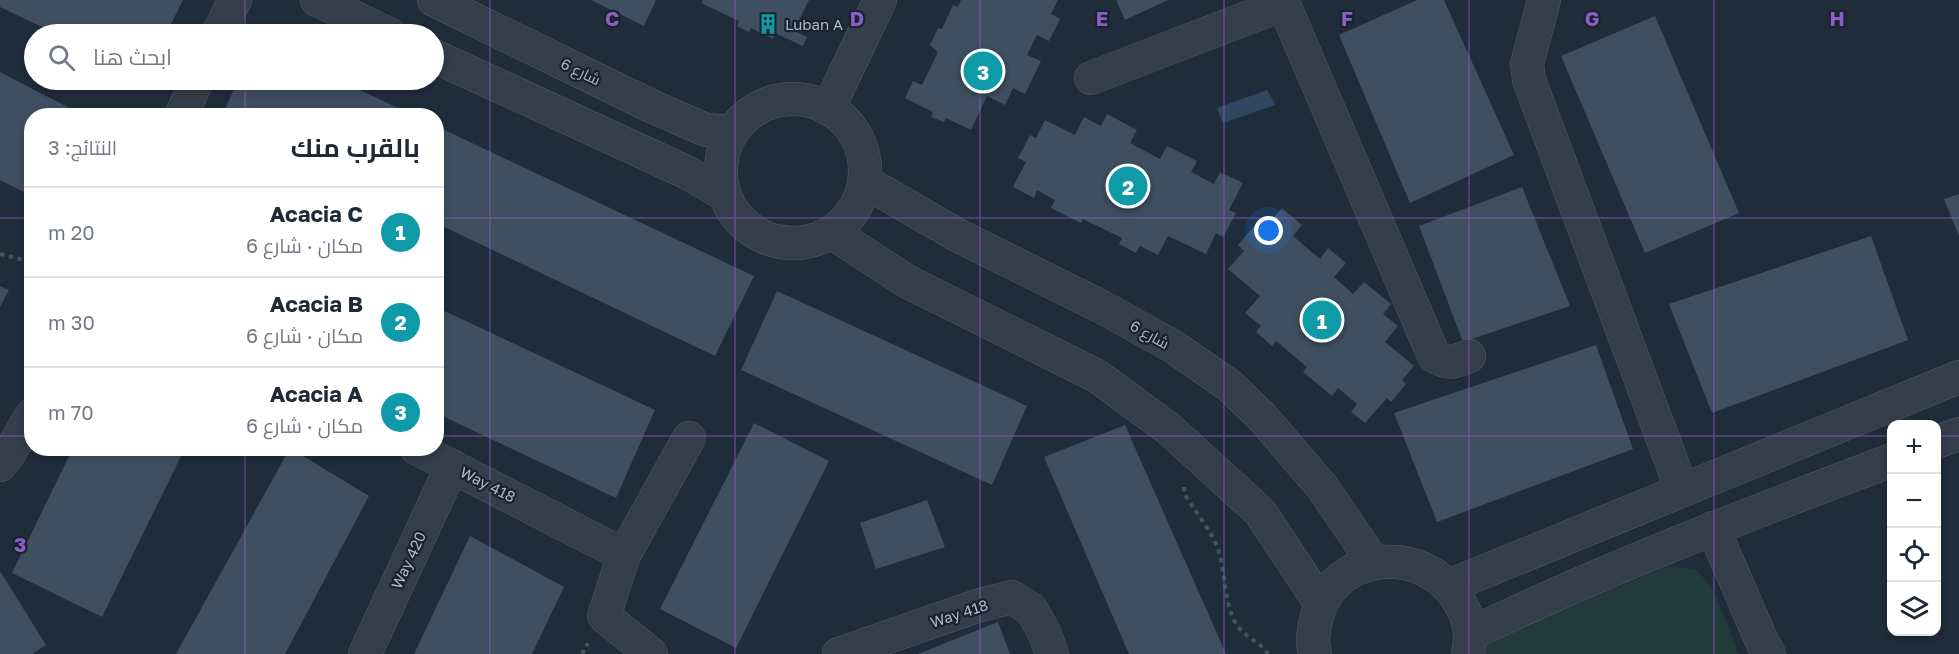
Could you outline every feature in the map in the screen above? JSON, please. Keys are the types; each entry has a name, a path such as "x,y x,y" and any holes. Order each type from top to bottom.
{"street":[{"path":"223,24 235,0"},
{"path":"317,0 368,24"},
{"name":"شارع 6","path":"434,0 651,106 706,130 732,132"},
{"path":"828,109 880,0"},
{"path":"1544,0 1527,64 1528,80 1682,490"},
{"path":"1091,78 1283,2 1434,356 1443,362 1453,363 1469,356"},
{"path":"444,61 688,173 725,195"},
{"path":"185,108 193,90"},
{"path":"786,100 808,101 828,109 845,122 857,140 864,160 864,181 858,201 847,219 831,232 811,241 791,243 770,240 751,230 735,214 725,195 720,174 723,152 732,132 747,116 765,105 786,100"},
{"name":"شارع 6","path":"864,181 957,236 1100,306 1163,341 1230,386 1263,418 1323,488 1374,563"},
{"path":"831,232 908,282 1096,376 1169,429 1260,512 1321,604"},
{"path":"1449,586 1959,377"},
{"path":"0,465 24,428"},
{"path":"1941,440 1959,434"},
{"path":"651,654 604,616 624,555 689,438"},
{"name":"Way 418","path":"432,456 624,555"},
{"path":"1315,654 1314,625 1321,604 1334,585 1352,571 1374,563 1401,561 1427,569 1449,586 1464,609 1469,644 1550,596 1713,528 1887,462"},
{"name":"Way 420","path":"365,654 452,466"},
{"path":"1713,528 1769,654"},
{"name":"Way 418","path":"839,654 977,606 1012,597 1031,609 1044,632 1052,654"}],"path":[{"path":"0,254 24,260"},
{"path":"1209,466 1184,485 1184,493 1218,547 1233,619 1242,632 1263,646 1268,654"}],"green space":[{"path":"1669,566 1696,570 1713,588 1739,654 1482,654 1490,640"}],"water":[{"path":"1267,90 1276,105 1223,123 1217,108"}],"building":[{"path":"0,0 183,0 171,24 36,24 0,7"},
{"path":"591,0 656,0 644,26"},
{"name":"Luban A","path":"703,0 809,0 794,31 807,37 803,46 775,33 773,39 751,28 749,32 737,26 739,21 701,3"},
{"path":"961,0 1058,0 1051,14 1060,19 1049,41 1037,35 1027,55 1041,61 1025,94 1013,88 1005,105 987,96 971,130 946,118 944,122 931,117 933,112 905,98 913,81 922,85 938,52 930,45 938,28 942,29 953,5 958,7"},
{"path":"1116,0 1168,0 1125,20"},
{"path":"1417,0 1444,0 1514,155 1410,203 1339,35"},
{"path":"1655,16 1739,213 1645,253 1561,56"},
{"path":"0,72 24,84 24,90 35,90 70,108 24,108 24,192 0,180"},
{"path":"234,90 360,90 398,108 226,108"},
{"path":"1107,114 1137,130 1130,143 1160,159 1167,146 1197,161 1191,172 1214,184 1220,172 1243,183 1229,210 1236,213 1223,237 1216,233 1206,254 1168,236 1158,255 1140,246 1136,253 1119,244 1122,238 1083,219 1081,223 1051,208 1055,200 1037,190 1034,198 1013,187 1026,162 1018,158 1030,135 1036,138 1045,120 1075,135 1084,117 1101,126"},
{"path":"444,130 754,276 715,356 444,227"},
{"path":"1522,187 1570,306 1463,342 1419,226"},
{"path":"1959,194 1959,236 1944,199"},
{"path":"1282,208 1302,225 1293,236 1320,259 1328,248 1346,263 1334,277 1353,294 1364,282 1391,304 1383,314 1398,326 1385,342 1414,366 1402,380 1406,384 1391,402 1387,398 1365,423 1351,412 1357,404 1338,388 1332,396 1303,372 1307,367 1276,341 1272,346 1256,332 1261,326 1245,313 1260,296 1228,269 1244,251 1238,245 1255,225 1262,231"},
{"path":"1871,236 1908,340 1712,413 1669,304"},
{"path":"0,286 9,290 0,307"},
{"path":"777,291 1027,406 992,485 741,370"},
{"path":"444,311 655,410 616,498 444,417"},
{"path":"1596,345 1633,449 1437,522 1394,413"},
{"path":"754,423 829,461 736,648 660,609"},
{"path":"1125,425 1226,654 1129,654 1044,457"},
{"path":"69,456 181,456 102,617 12,573"},
{"path":"286,456 303,456 369,496 285,654 176,654"},
{"path":"927,500 945,547 876,569 860,523"},
{"path":"470,536 564,587 532,654 414,654"},
{"path":"0,571 46,645 32,654 0,654"},
{"path":"998,622 1010,654 918,654"}],"place":[{"name":"Luban A","path":"768,24"},
{"name":"Acacia A","path":"983,71"},
{"name":"Acacia B","path":"1128,186"},
{"name":"Acacia C","path":"1322,320"}]}
